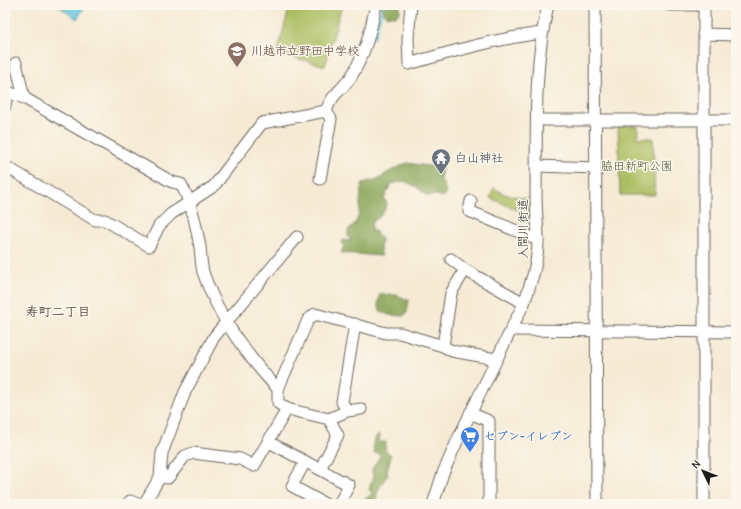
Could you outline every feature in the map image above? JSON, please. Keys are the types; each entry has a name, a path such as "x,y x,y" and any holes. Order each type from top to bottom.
{"street":[{"path":"326,111 331,98 340,90 350,77 366,49 376,5"},
{"path":"412,5 408,38 409,64 497,40 541,33"},
{"name":"入間川街道","path":"433,504 443,473 496,359 512,330 534,275 538,240 536,197 537,120 541,33 548,5"},
{"path":"596,5 595,168 597,504"},
{"path":"669,5 704,5 704,504"},
{"path":"703,34 736,35"},
{"path":"16,63 24,98"},
{"path":"5,106 6,92 24,98 172,182 181,184 190,201 203,271 231,332 254,364 278,389"},
{"path":"320,178 331,120 326,111"},
{"path":"5,166 95,220 105,220 149,246 159,226 171,214 214,186 262,123 326,111"},
{"path":"537,120 736,120"},
{"path":"537,166 595,168"},
{"path":"471,201 469,211 538,240"},
{"path":"144,504 160,477 162,453 185,392 214,337 297,237"},
{"path":"451,259 465,270 524,303"},
{"path":"443,346 451,293 465,270"},
{"path":"361,409 347,412 329,419 288,410 278,403 278,389 308,320 315,314 386,333 400,333 443,346 452,351 496,359"},
{"path":"347,412 342,402 355,324"},
{"path":"512,330 736,332"},
{"path":"160,477 168,478 185,456 193,453 240,459 254,466 288,410"},
{"path":"470,414 489,421 489,504"},
{"path":"320,469 338,435 329,419"},
{"path":"269,442 349,485 339,504"},
{"path":"305,462 292,486 325,504"},
{"path":"128,504 130,501 138,504"}],"green space":[{"path":"290,5 342,5 325,66 277,53"},
{"path":"380,5 399,5 400,13 395,16 385,15 380,8"},
{"name":"脇田新町公園","path":"618,125 638,126 638,138 653,138 655,195 620,195"},
{"path":"407,163 442,168 440,180 444,184 446,195 441,197 438,195 427,196 417,187 404,181 391,184 384,199 387,203 383,212 380,217 372,221 371,231 375,231 381,239 380,251 382,256 341,253 344,246 342,243 343,240 351,241 348,236 348,230 353,226 359,215 361,189 363,183 381,178 385,174"},
{"path":"494,188 504,194 532,200 533,217 490,198"},
{"path":"380,294 396,295 409,300 407,312 404,316 389,315 381,312 378,305"},
{"path":"377,435 380,435 379,442 386,442 385,450 391,455 387,471 388,475 378,492 376,503 379,504 359,504 373,493 369,490 373,477 372,469 380,456 377,453 374,453 373,443"}],"water":[{"path":"57,5 86,5 77,19"}],"waterway":[{"path":"374,38 383,5"}],"place":[{"name":"川越市立野田中学校","path":"237,68"},
{"name":"白山神社","path":"441,175"},
{"name":"セブン-イレブン","path":"470,453"}],"district":[{"name":"寿町二丁目","path":"58,311"}]}
